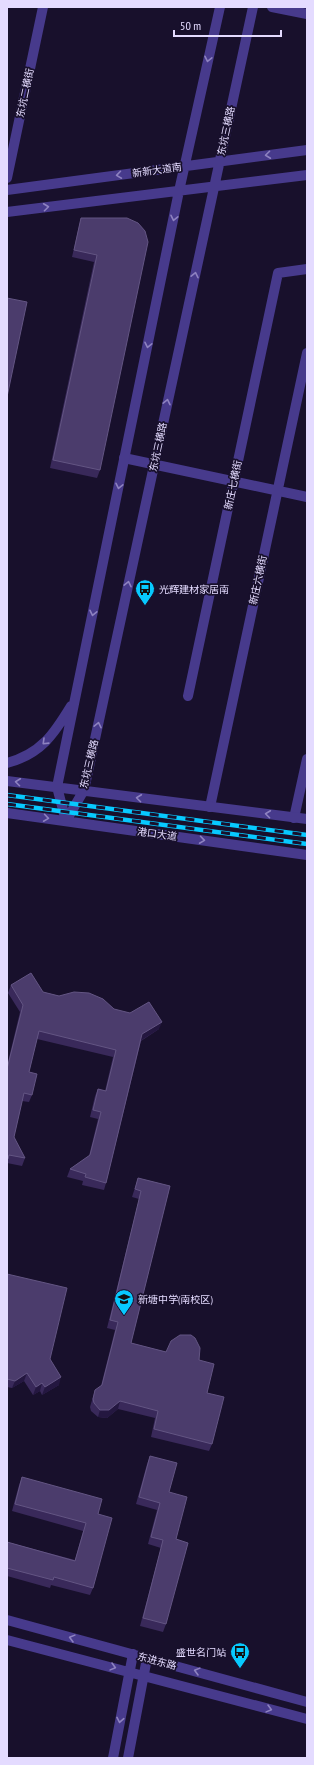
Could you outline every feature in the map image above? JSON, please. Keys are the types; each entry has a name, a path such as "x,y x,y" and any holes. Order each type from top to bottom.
{"street":[{"name":"东坑二横街","path":"7,178 43,7"},
{"path":"66,821 57,787 179,191 220,7"},
{"name":"东坑三横路","path":"66,821 84,790 253,7"},
{"path":"272,7 307,14"},
{"name":"新新大道南","path":"7,190 307,150"},
{"path":"7,212 179,191 214,185 307,175"},
{"name":"新庄七横街","path":"188,696 278,273 307,269"},
{"name":"新庄六横街","path":"210,807 307,353"},
{"path":"124,458 307,497"},
{"path":"7,763 43,746 57,730 75,699"},
{"path":"294,818 307,759"},
{"path":"7,781 307,820"},
{"name":"港口大道","path":"7,813 307,855"},
{"name":"东进东路","path":"7,1620 307,1702"},
{"name":"东进东路","path":"7,1640 307,1719"},
{"path":"113,1758 133,1654"},
{"path":"128,1758 147,1658"}],"building":[{"path":"81,218 127,218 138,223 145,231 148,242 100,470 53,460 97,255 74,250"},
{"path":"7,298 27,302 7,397"},
{"path":"31,973 43,992 59,996 74,992 89,993 103,999 114,1009 130,1013 149,1002 162,1022 142,1034 106,1183 85,1177 86,1174 70,1169 90,1155 101,1112 93,1110 98,1089 106,1091 116,1050 39,1031 29,1072 37,1074 32,1095 24,1093 14,1137 25,1158 9,1155 7,1159 7,1069 23,1005 11,985"},
{"path":"138,1178 170,1186 131,1343 166,1352 171,1341 180,1335 191,1335 195,1338 200,1348 199,1360 214,1364 207,1393 224,1397 212,1444 154,1429 158,1411 120,1401 109,1410 100,1410 94,1403 93,1399 95,1390 102,1385 118,1322 110,1320 141,1191 135,1189"},
{"path":"7,1274 67,1288 50,1359 61,1377 45,1387 42,1383 36,1387 27,1373 15,1381 7,1379"},
{"path":"150,1456 177,1463 169,1492 187,1497 176,1539 188,1543 166,1624 143,1618 163,1540 151,1537 160,1503 139,1497"},
{"path":"22,1477 102,1499 98,1514 112,1518 93,1588 54,1577 53,1580 7,1568 7,1542 75,1561 86,1523 15,1504"}],"railway":[{"path":"7,795 307,835"},
{"path":"7,804 307,844"}],"place":[{"name":"光辉建材家居南","path":"145,606"},
{"name":"新塘中学(南校区)","path":"124,1316"},
{"name":"盛世名门站","path":"240,1669"}]}
